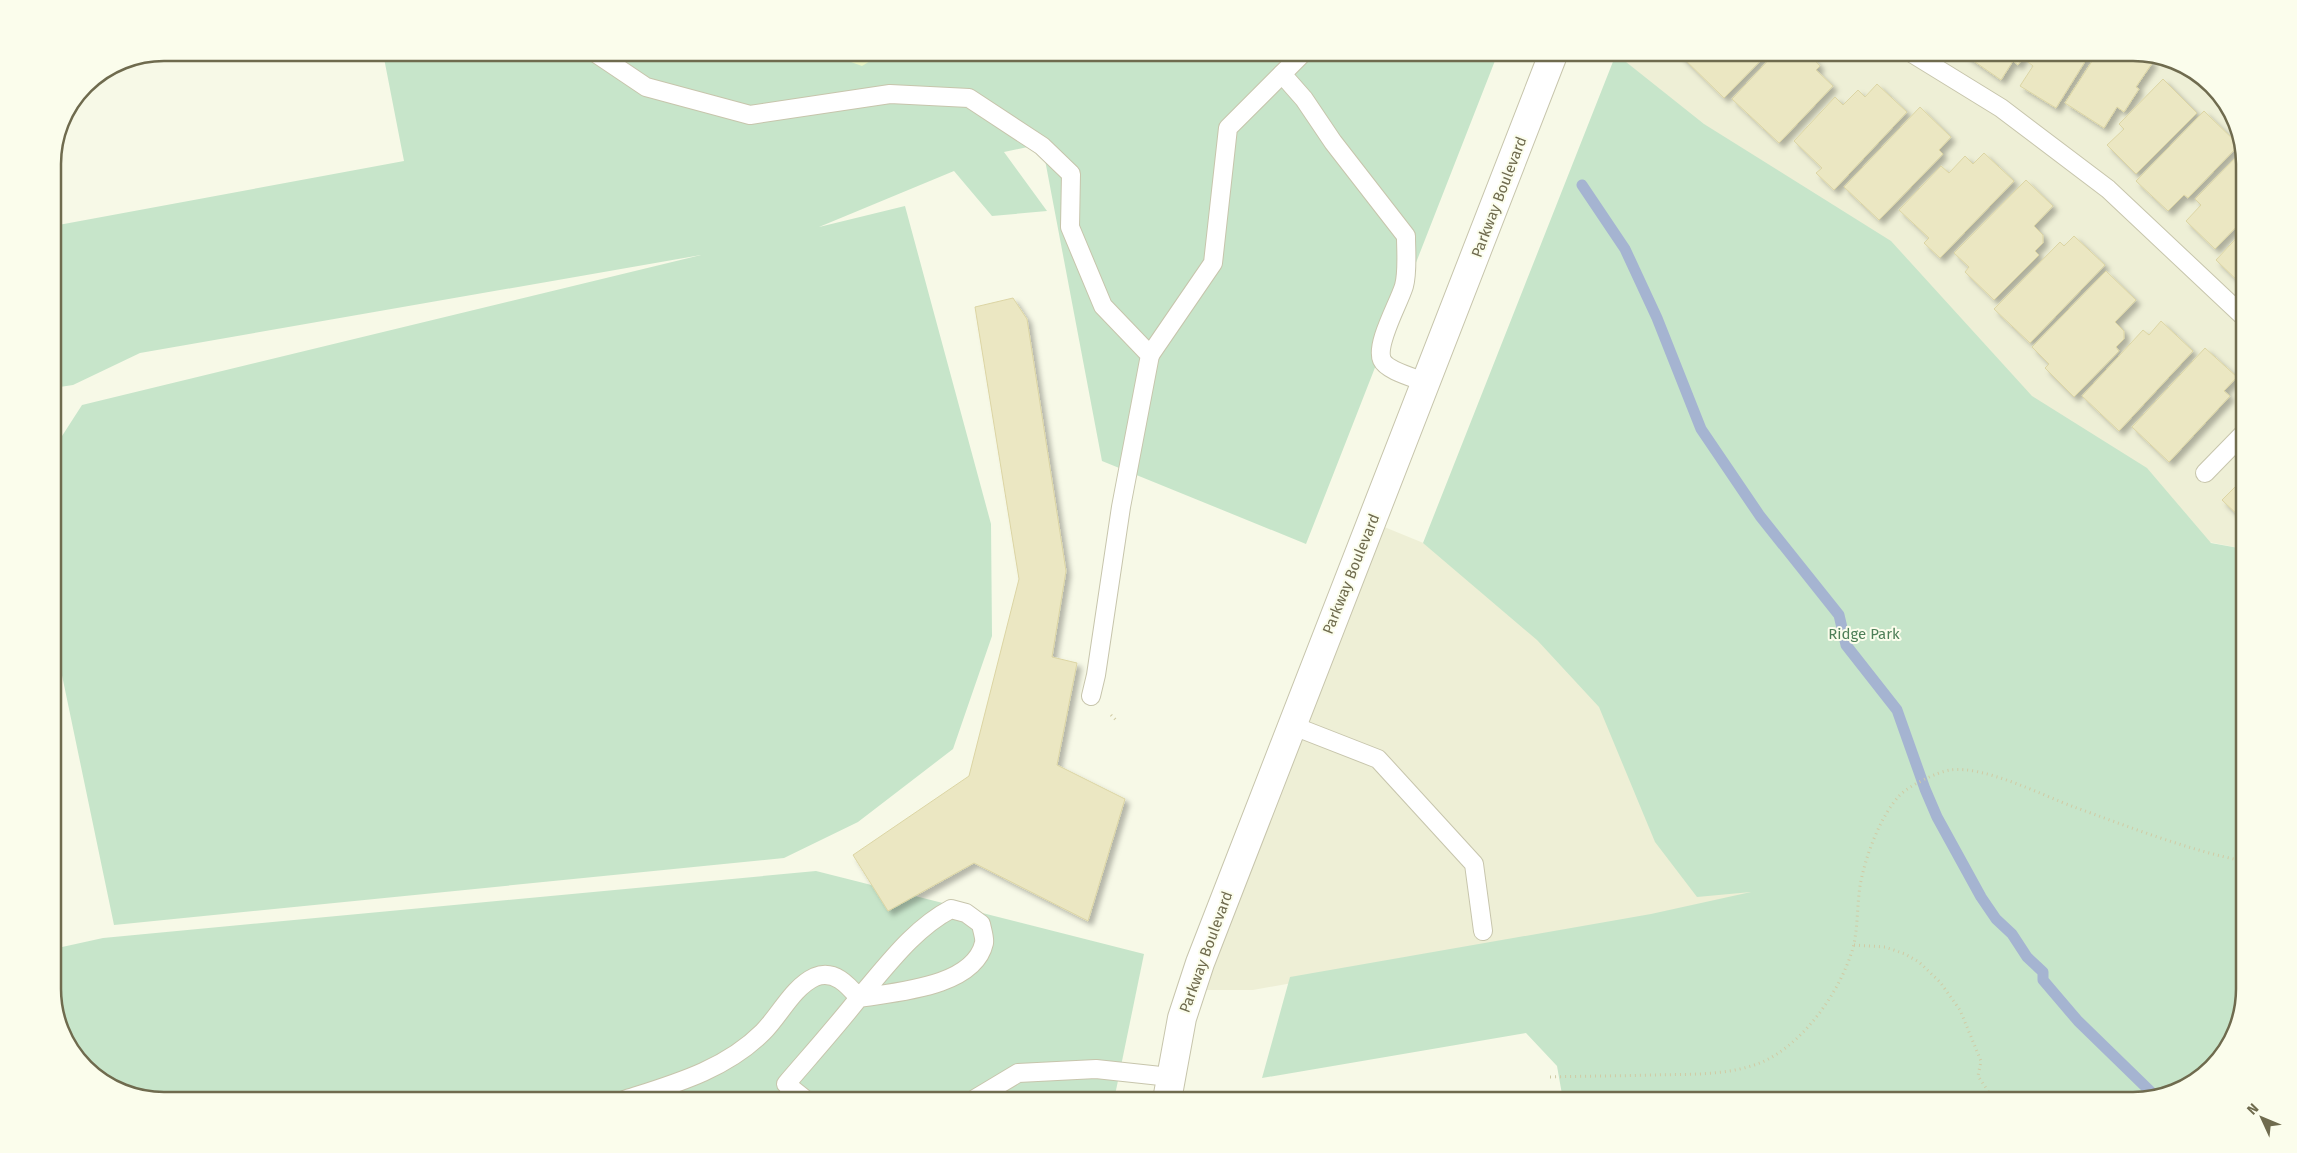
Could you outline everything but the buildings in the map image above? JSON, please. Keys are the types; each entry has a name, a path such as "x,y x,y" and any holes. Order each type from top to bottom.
{"street":[{"name":"Parkway Boulevard","path":"1169,1089 1182,1018 1200,963 1551,61"}],"lane":[{"path":"607,61 646,87 750,115 890,94 969,98 1042,146 1071,174 1070,227 1102,306 1150,355"},
{"path":"1090,696 1096,675 1120,507 1150,355 1213,263 1228,128 1295,61"},
{"path":"1925,61 2001,108 2108,189 2236,309"},
{"path":"1282,74 1304,99 1332,142 1406,236 1404,285 1384,338 1381,350 1382,359 1390,368 1427,383"},
{"path":"2205,473 2236,440"},
{"path":"1291,726 1378,760 1474,864 1483,931"},
{"path":"796,1092 786,1084 884,969 932,919 951,909 966,913 981,924 984,942 977,960 954,978 913,990 860,998"},
{"path":"650,1092 688,1080 730,1059 763,1032 804,984 816,977 826,974 846,982 860,998"},
{"path":"986,1092 1018,1073 1096,1069 1128,1074 1169,1089"}],"path":[{"path":"1550,1077 1715,1074 1758,1063 1777,1054 1789,1045 1813,1020 1832,996 1846,969 1854,944 1860,885 1875,835 1900,795 1930,776 1951,770 1983,772 2077,808 2219,856 2236,859"},
{"path":"1854,944 1885,947 1905,954 1919,962 1940,982 1960,1010 1981,1061 1978,1076 1989,1092"}],"shaded area":[{"path":"1622,61 2133,61 2146,62 2172,69 2201,87 2210,96 2225,119 2234,144 2236,158 2236,547 2093,519"},
{"path":"1372,522 1519,582 1775,896 1253,990 1191,990"}],"green space":[{"path":"385,61 1495,61 1306,544 1102,461 1042,144 1004,152 1047,211 992,216 954,171 819,227 905,206 991,524 992,636 953,749 858,822 784,858 114,925 61,670 61,438 82,405 701,255 140,353 73,385 61,387 61,225 404,161"},
{"name":"Ridge Park","path":"1613,61 1625,61 1704,124 1891,241 2032,396 2147,468 2211,543 2236,548 2236,989 2234,1009 2230,1022 2218,1046 2201,1066 2178,1081 2159,1088 2133,1092 1562,1092 1557,1066 1526,1033 1262,1078 1290,977 1651,914 1751,892 1697,897 1655,842 1599,707 1537,640 1423,543"},
{"path":"816,871 1144,954 1116,1092 164,1092 151,1091 125,1084 107,1074 87,1057 72,1034 67,1022 61,995 61,947 103,938"}],"sand":[{"path":"848,61 870,61 862,66"}],"waterway":[{"path":"1582,185 1625,249 1657,318 1701,429 1760,516 1839,615 1846,645 1897,710 1937,817 1981,897 1996,919 2012,934 2027,957 2043,972 2043,980 2078,1021 2149,1090"}]}
